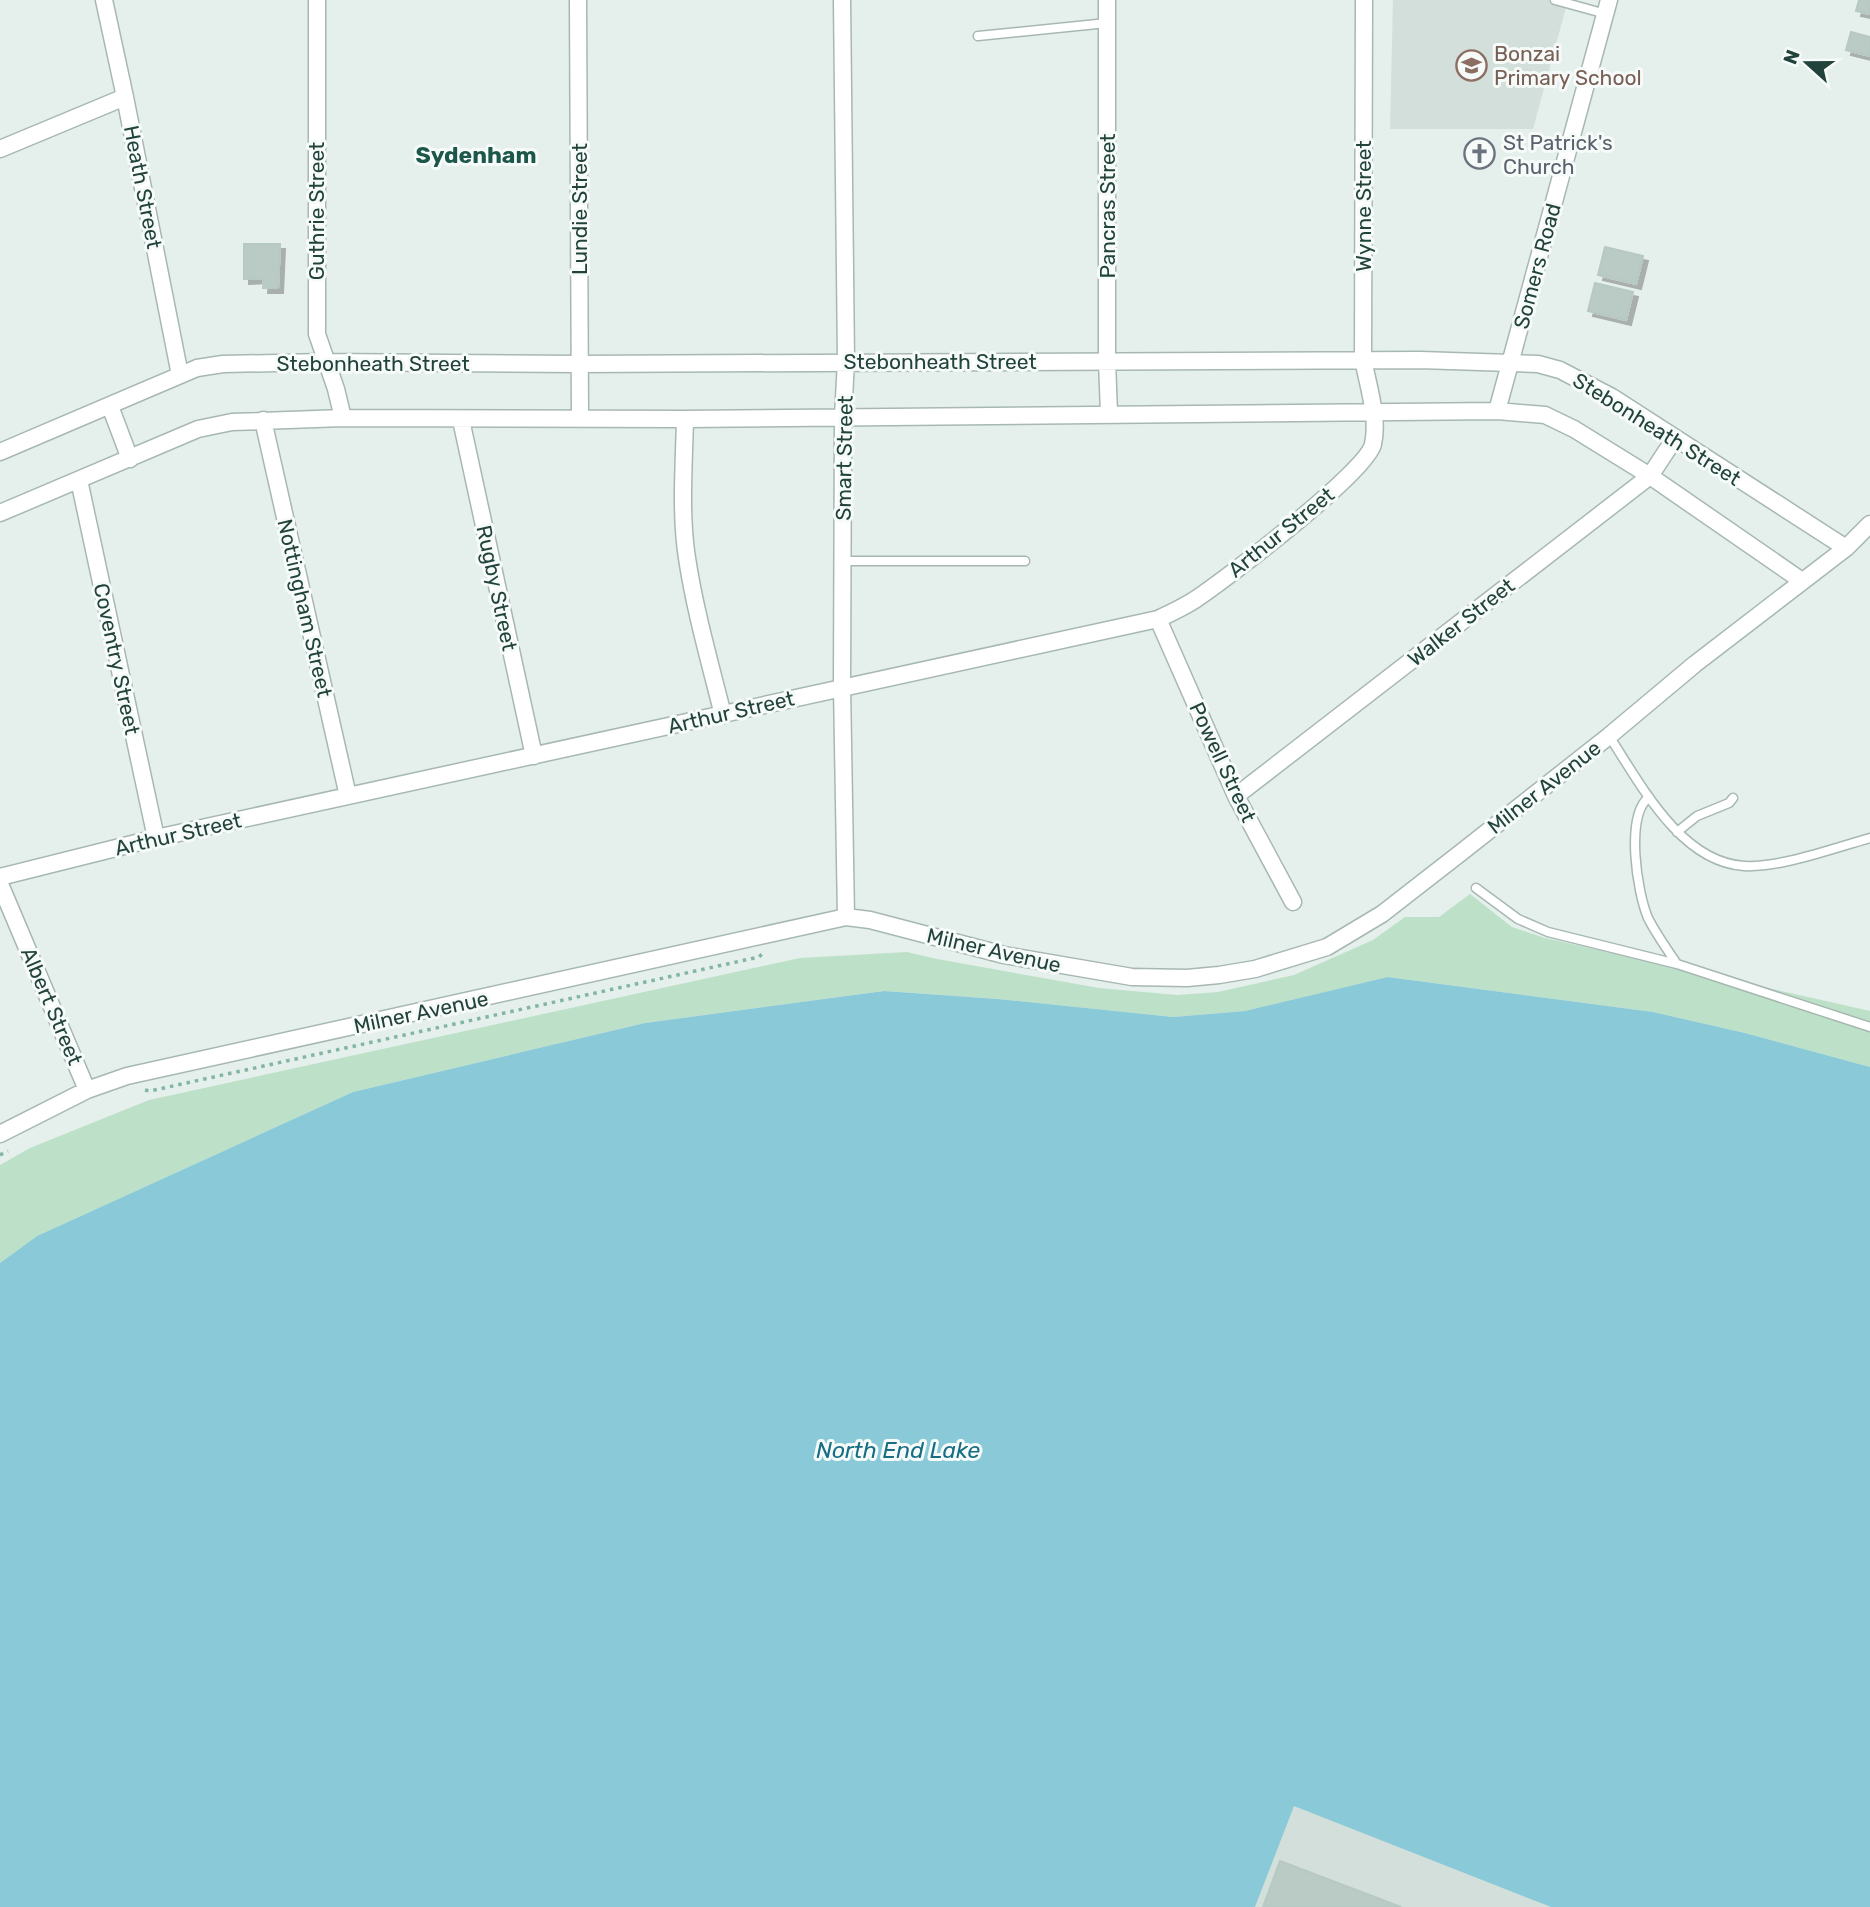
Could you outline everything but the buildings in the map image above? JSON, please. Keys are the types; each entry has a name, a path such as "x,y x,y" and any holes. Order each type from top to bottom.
{"street":[{"name":"Heath Street","path":"103,0 180,375"},
{"name":"Guthrie Street","path":"317,0 317,334 336,388 343,418"},
{"name":"Lundie Street","path":"578,0 580,418"},
{"name":"Smart Street","path":"842,0 846,361 843,416 842,686 846,917"},
{"name":"Pancras Street","path":"1107,0 1109,413"},
{"name":"Wynne Street","path":"1364,0 1363,359 1373,411"},
{"name":"Somers Road","path":"1497,411 1607,7"},
{"path":"0,149 125,97"},
{"name":"Stebonheath Street","path":"0,453 180,375 211,365 325,362 579,364 1363,359 1511,363 1560,370 1581,379 1846,548"},
{"path":"110,406 130,459"},
{"name":"Arthur Street","path":"0,877 156,838 1158,619 1189,603 1225,577 1360,466 1369,456 1373,445 1373,411"},
{"name":"Stebonheath Street","path":"0,513 214,424 263,420 1497,411 1536,414 1558,420 1650,476 1802,581"},
{"path":"685,419 684,499 687,556 697,610 723,715"},
{"name":"Nottingham Street","path":"263,420 348,796"},
{"name":"Rugby Street","path":"461,420 534,756"},
{"name":"Walker Street","path":"1236,796 1650,476 1675,438"},
{"name":"Coventry Street","path":"79,480 156,838"},
{"name":"Milner Avenue","path":"0,1134 87,1090 144,1072 846,917 870,920 1004,955 1132,976 1187,978 1219,975 1255,969 1328,947 1382,914 1609,736 1695,663 1846,548 1870,524"},
{"name":"Powell Street","path":"1158,619 1236,796 1293,902"},
{"name":"Albert Street","path":"0,884 87,1090"}],"lane":[{"path":"1555,0 1607,7"},
{"path":"978,36 1107,23"},
{"path":"842,561 1024,561"},
{"path":"1609,736 1649,797 1677,832 1705,854 1724,863 1764,865 1870,838"},
{"path":"1649,797 1639,810 1636,823 1639,878 1647,916 1677,964"},
{"path":"1677,832 1696,816 1729,803 1733,798"},
{"path":"1476,888 1518,919 1564,938 1677,964 1870,1027"}],"path":[{"path":"135,1088 149,1091 759,957 765,952"},
{"path":"0,1155 17,1146"}],"shaded area":[{"name":"Bonzai Primary School","path":"1393,0 1568,0 1533,129 1390,129"},
{"path":"1293,1805 1551,1907 1255,1907"}],"green space":[{"path":"1470,894 1512,927 1545,938 1870,1011 1870,1067 1745,1033 1653,1012 1389,977 1245,1011 1173,1017 998,999 884,991 645,1023 353,1092 37,1236 0,1263 0,1165 30,1148 149,1100 800,958 907,952 1099,988 1177,995 1218,992 1294,975 1373,940 1405,917 1439,917"}],"water":[{"name":"North End Lake","path":"1388,977 1653,1012 1745,1033 1870,1067 1870,1907 1551,1907 1294,1806 1255,1907 0,1907 0,1263 37,1236 353,1092 645,1023 884,991 998,999 1173,1017 1245,1011"}],"place":[{"name":"Bonzai Primary School","path":"1471,65"},
{"name":"St Patrick's Church","path":"1480,154"}],"district":[{"name":"Sydenham","path":"476,155"}]}
